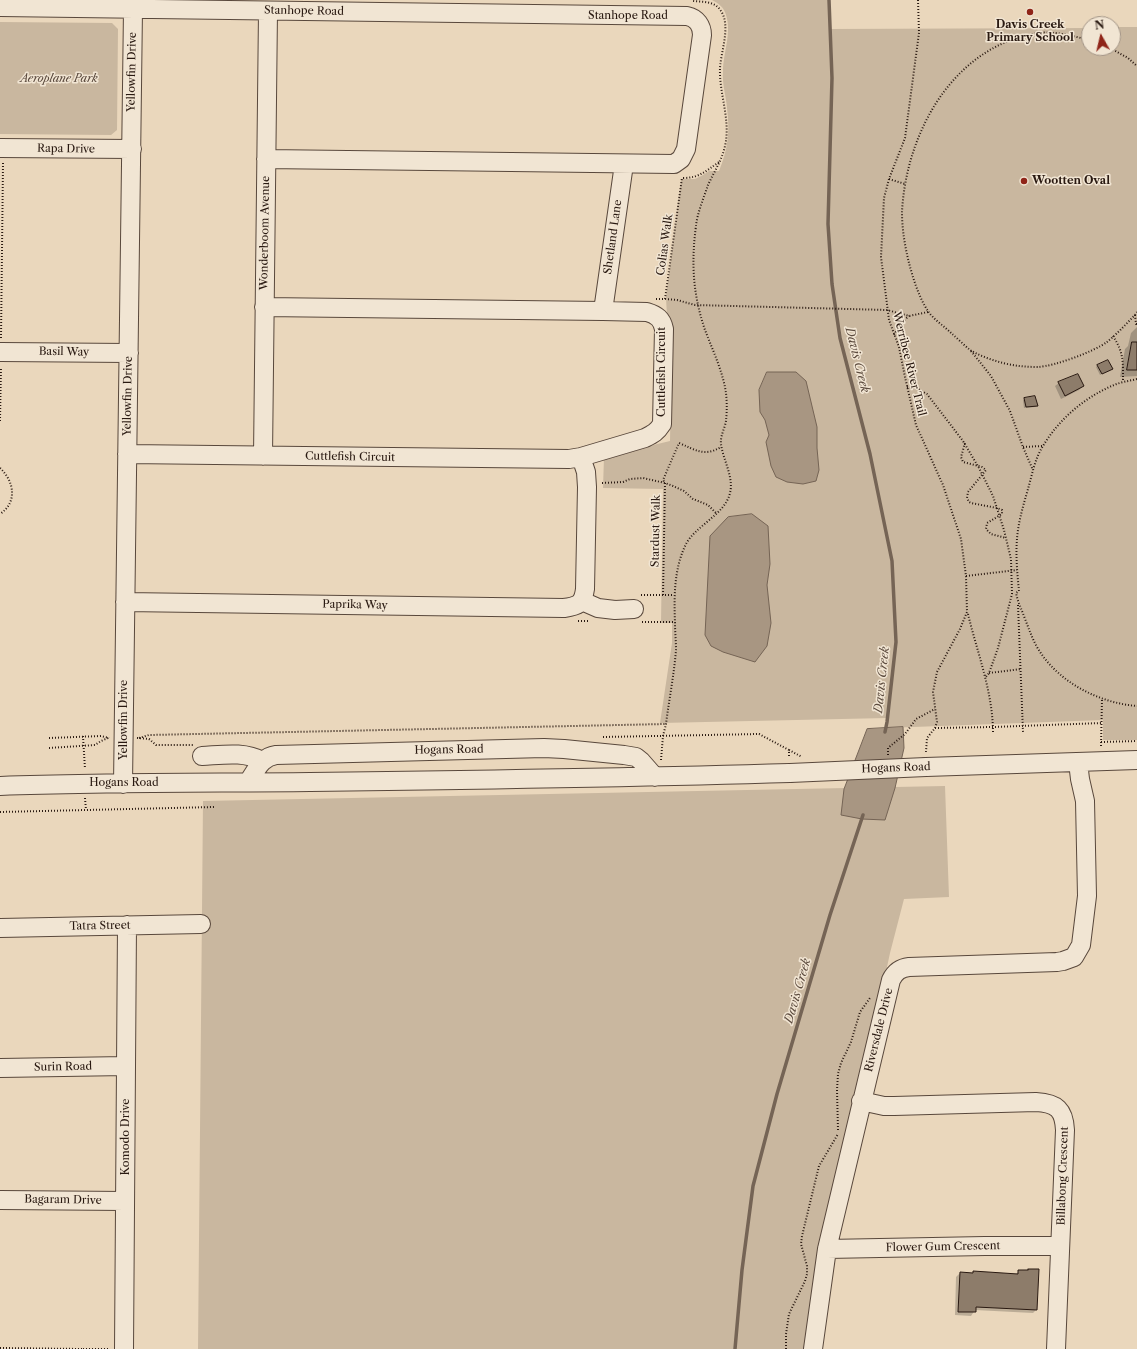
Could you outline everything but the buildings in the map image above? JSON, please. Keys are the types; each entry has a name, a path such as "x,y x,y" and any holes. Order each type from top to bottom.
{"street":[{"name":"Stanhope Road","path":"0,7 268,11 489,7 687,16 695,20 701,27 702,35 686,149 678,162 669,164"},
{"name":"Yellowfin Drive","path":"124,784 133,9"},
{"name":"Wonderboom Avenue","path":"263,456 268,11"},
{"name":"Rapa Drive","path":"2,155 132,149"},
{"path":"266,159 669,164"},
{"name":"Shetland Lane","path":"603,311 624,164"},
{"path":"264,307 647,312"},
{"name":"Cuttlefish Circuit","path":"127,454 558,459 581,457 645,438 654,434 662,424 664,329 661,320 647,312"},
{"name":"Basil Way","path":"0,352 129,353"},
{"path":"581,457 586,472 585,589 582,601 598,608 615,610 634,609"},
{"name":"Paprika Way","path":"125,602 564,608 577,606 582,601"},
{"name":"Hogans Road","path":"262,761 271,756 282,754 564,748 624,755 636,758 658,770"},
{"path":"202,756 246,755 255,757 262,761 248,782"},
{"name":"Hogans Road","path":"0,786 72,783 124,784 248,782 658,770 790,773 926,762 1090,762 1137,760"},
{"name":"Riversdale Drive","path":"813,1349 826,1249 891,980 894,974 901,969 919,966 1057,962 1074,957 1078,952 1082,941 1087,896 1085,801 1090,762"},
{"name":"Tatra Street","path":"0,928 201,924"},
{"name":"Komodo Drive","path":"124,1349 127,926"},
{"name":"Surin Road","path":"0,1068 126,1066"},
{"name":"Billabong Crescent","path":"862,1100 884,1106 1044,1102 1055,1106 1062,1114 1065,1130 1056,1349"},
{"name":"Bagaram Drive","path":"0,1200 125,1201"},
{"name":"Flower Gum Crescent","path":"826,1249 1060,1246"}],"path":[{"name":"Werribee River Trail","path":"918,0 919,33 905,138 889,179 884,198 881,257 889,320 899,347 916,424 943,485 961,539 966,576 967,612 960,629 937,672 934,692 937,722 935,728 927,738 926,762"},
{"path":"658,770 676,650 674,595 678,567 686,544 700,527 727,501 731,492 730,478 721,440 726,416 726,394 721,372 698,305 692,260 696,224 708,187 724,152 727,133 720,72 726,21 722,11 716,5 688,1"},
{"path":"1033,470 1023,448 1010,411 991,376 970,350 928,312 913,280 905,244 902,214 905,184 913,153 925,121 941,96 962,71 982,54 1005,42 1039,33 1068,34 1081,38"},
{"path":"1121,54 1137,66"},
{"path":"0,421 2,155"},
{"path":"669,164 669,178 693,178 701,175 720,161"},
{"name":"Colias Walk","path":"665,299 683,178"},
{"path":"889,179 905,184"},
{"path":"647,312 648,299 665,299 677,300 692,305 887,310 909,316 928,312"},
{"path":"970,350 992,360 1017,366 1040,367 1062,362 1106,342 1137,312"},
{"path":"1135,315 1137,324"},
{"path":"894,335 902,322 909,316"},
{"path":"1113,336 1120,348 1123,362 1123,383"},
{"path":"1023,732 1018,604 1016,593 1019,591 1017,543 1022,511 1033,470 1042,446 1058,425 1076,408 1097,393 1115,385 1137,379"},
{"path":"907,387 918,389 927,394 965,443 994,496 1000,514 1011,559 1012,594 998,648 989,673 985,678"},
{"path":"716,513 708,505 693,499 684,491 665,483 663,480 679,443 706,453 722,447"},
{"path":"965,443 961,460 965,464 986,468 968,492 967,498 971,503 997,508"},
{"path":"1023,448 1042,446"},
{"path":"0,468 8,476 12,492 10,503 0,514"},
{"name":"Stardust Walk","path":"602,483 623,482 630,479 643,478 665,483 663,595"},
{"path":"1000,514 989,521 985,526 991,534 1006,538"},
{"path":"966,576 1017,570"},
{"path":"1012,594 1016,593"},
{"path":"1018,604 1038,648 1046,660 1073,684 1102,699 1120,704 1137,706"},
{"path":"967,612 985,678 993,733"},
{"path":"989,673 1021,669"},
{"path":"1090,762 1101,742 1102,699"},
{"path":"888,755 888,748 905,734 916,719 935,709"},
{"path":"935,728 1102,722"},
{"path":"138,738 149,734 666,724"},
{"path":"663,736 759,734 789,750"},
{"path":"83,736 85,769"},
{"path":"49,738 83,736 101,736 109,738 95,745 49,748"},
{"path":"1101,742 1137,741"},
{"path":"0,812 215,807"},
{"path":"786,1349 786,1334 789,1314 807,1274 807,1266 801,1244 819,1166 838,1135 838,1074 841,1063 851,1042 860,1012 875,994"},
{"path":"0,1348 111,1349"}],"green space":[{"path":"712,0 829,0 830,29 1081,28 1081,56 1121,56 1121,27 1137,27 1137,740 1103,740 1103,720 886,728 887,718 660,723 672,643 672,623 661,623 663,489 603,488 604,457 670,441 671,386 666,298 681,179 695,179 709,171 719,171 728,140 728,117 723,65 728,36 728,22 725,12 719,4"},
{"name":"Aeroplane Park","path":"0,22 112,23 118,29 117,130 111,135 0,134"},
{"path":"945,786 949,897 904,899 890,953 805,1349 198,1349 203,801"}],"shaded area":[{"path":"767,372 796,372 806,381 817,427 819,470 816,481 803,484 787,482 776,477 771,466 766,442 769,435 765,420 760,412 759,390"},
{"path":"752,514 768,526 770,564 767,585 771,623 767,646 755,662 723,652 711,646 705,635 710,536 728,517"},
{"path":"903,727 904,748 895,788 885,820 862,819 841,815 844,789 867,729"}],"waterway":[{"name":"Davis Creek","path":"829,0 832,78 828,224 832,284 840,338 870,454 892,561 896,642 885,732"},
{"name":"Davis Creek","path":"735,1349 742,1270 753,1186 777,1094 830,915 863,815"}],"place":[{"name":"Davis Creek Primary School","path":"1030,12"},
{"name":"Wootten Oval","path":"1024,181"}]}
